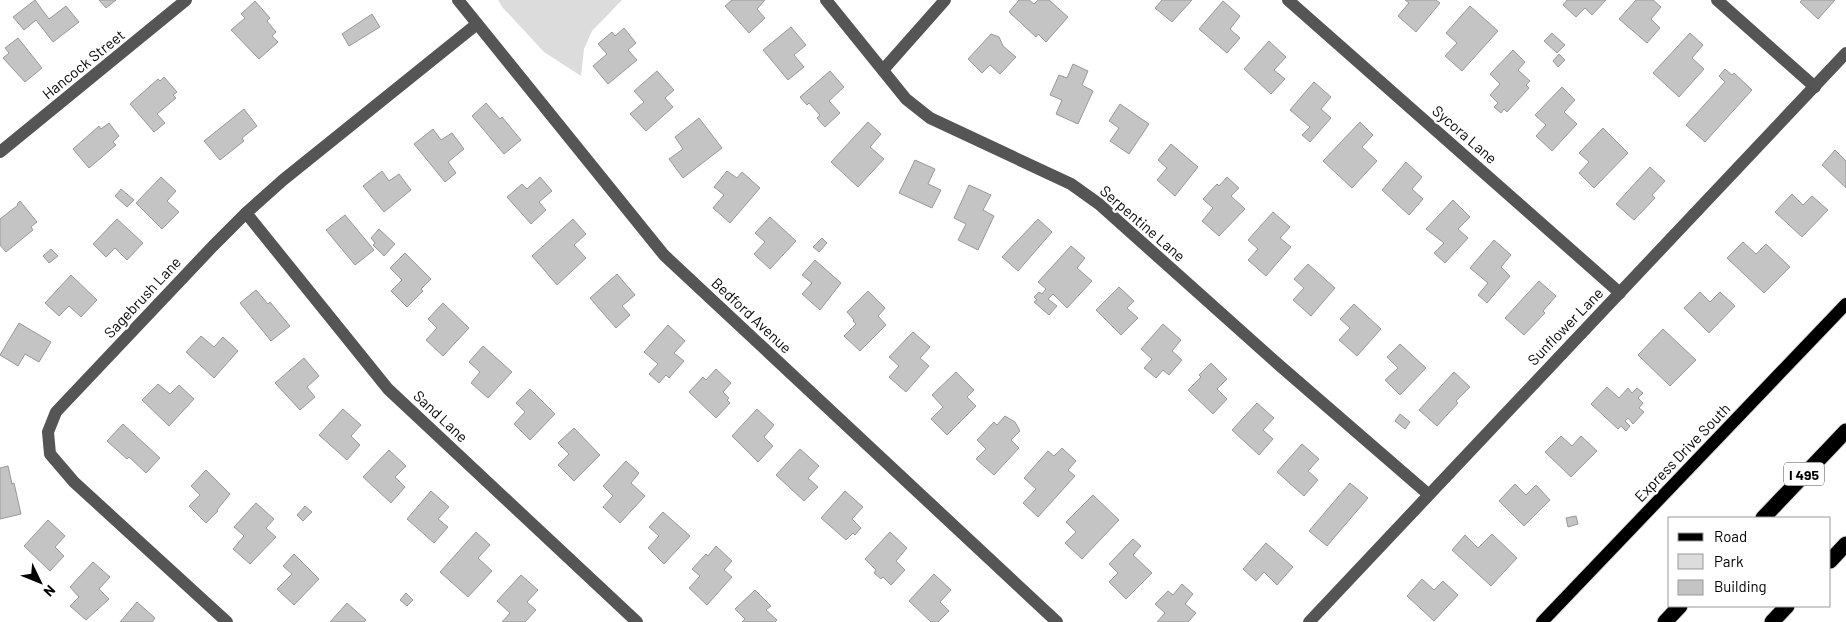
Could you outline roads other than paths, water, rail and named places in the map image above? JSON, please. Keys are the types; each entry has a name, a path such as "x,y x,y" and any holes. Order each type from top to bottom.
{"highway":[{"name":"I 495","path":"1764,517 1846,431"},
{"path":"1831,560 1846,544"},
{"path":"1665,622 1679,607"},
{"path":"1772,622 1786,607"}],"main road":[{"name":"Express Drive South","path":"1542,622 1846,304"}],"street":[{"name":"Hancock Street","path":"0,152 186,0"},
{"name":"Bedford Avenue","path":"458,0 664,254 1057,622"},
{"name":"Serpentine Lane","path":"826,0 906,99 930,118 1071,184 1099,204 1279,365 1428,494"},
{"path":"882,70 945,0"},
{"name":"Sycora Lane","path":"1288,0 1620,293"},
{"path":"1717,0 1815,87"},
{"name":"Sagebrush Lane","path":"227,622 74,482 50,454 48,432 56,412 246,213 283,180 477,24"},
{"name":"Sunflower Lane","path":"1309,622 1846,53"},
{"name":"Sand Lane","path":"246,213 388,388 638,622"}]}
